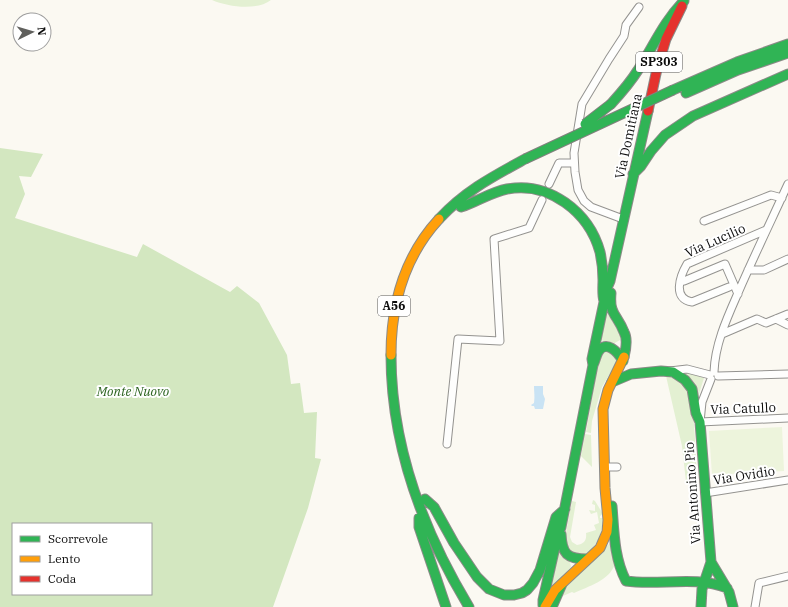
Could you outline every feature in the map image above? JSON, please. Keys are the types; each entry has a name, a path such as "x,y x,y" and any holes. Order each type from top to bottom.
{"main road":[{"path":"564,140 569,133 597,116 611,104 624,89 638,70 672,13 685,0"},
{"name":"Via Domitiana","path":"610,281 653,82 661,54 672,25 685,0"},
{"path":"603,126 674,94 737,62 788,44"},
{"path":"674,94 788,53"},
{"path":"633,174 641,166 651,151 674,129 693,116 788,74"},
{"name":"A56","path":"478,607 446,550 424,499 409,445 401,403 397,360 398,328 406,292 421,256 435,235 461,207 495,182 564,140 603,126"},
{"name":"A56","path":"468,607 439,554 419,507 401,448 391,387 390,337 392,318 398,290 406,268 418,247 441,215 479,183 504,168 526,162 603,126"},
{"path":"461,207 473,204 498,192 519,188 538,189 551,193 563,200 583,219 591,231 599,249 603,273 602,296 604,301"},
{"path":"593,365 592,359 607,288 610,281"},
{"path":"544,607 551,595 600,548 607,532 608,520 604,488 602,436 603,409 604,400 623,362 626,348 626,338 611,309 610,303 612,288 610,281"},
{"path":"544,607 543,600 556,538 561,527 565,509 593,365 600,350 606,348 613,348 618,351 623,362"},
{"path":"612,382 634,373 670,371"},
{"name":"Via Antonino Pio","path":"670,371 681,377 690,386 694,394 696,415 700,422 710,562 701,594 701,607"},
{"path":"604,467 610,488 618,554 622,573 626,581 704,582 718,584 727,588"},
{"path":"424,499 434,507 454,543 477,577 489,588 504,595 522,593 533,583 540,570 556,518 565,509"},
{"path":"419,507 418,527 446,607"},
{"path":"561,527 562,547 567,555 574,559 587,559"},
{"name":"Via Antonino Pio","path":"710,562 727,588 733,607"},
{"path":"552,607 562,584"},
{"path":"701,594 714,587 727,588"}],"street":[{"path":"623,219 595,209 587,204 578,190 574,162 582,104 624,36 626,25 639,7"},
{"path":"549,184 559,163 574,162"},
{"name":"Via Lucilio","path":"713,376 717,348 722,334 748,270 788,184"},
{"path":"704,221 771,195 782,198"},
{"path":"448,444 458,339 500,341 494,239 529,228 542,200"},
{"name":"Via Lucilio","path":"729,287 692,302 683,298 679,285 682,273 687,264 766,230"},
{"path":"748,270 764,270 788,260"},
{"path":"684,281 725,264 738,294"},
{"path":"722,334 757,319 766,323 788,314"},
{"path":"776,319 788,325"},
{"path":"670,371 687,369 713,376 788,374"},
{"name":"Via Antonino Pio","path":"700,422 702,402 713,376"},
{"name":"Via Catullo","path":"700,422 788,418"},
{"path":"604,467 617,467"},
{"name":"Via Ovidio","path":"705,493 788,480"},
{"path":"755,607 759,583 788,576"}],"green space":[{"path":"212,0 271,0 258,6 242,7"},
{"name":"Monte Nuovo","path":"0,148 43,154 31,177 19,176 25,194 15,218 137,257 143,244 230,292 237,286 259,303 287,355 291,384 300,383 304,413 317,412 315,458 321,459 308,508 273,607 0,607"},
{"path":"607,313 620,333 620,340 613,344 601,340"},
{"path":"607,351 611,352 617,359 616,363 602,387 592,421 591,433 586,432 598,364 601,355"},
{"path":"682,373 689,373 704,378 698,397"},
{"path":"666,376 675,378 682,382 687,387 690,394 696,447 697,482 686,482 682,446"},
{"path":"782,427 784,471 712,475 709,431"},
{"path":"585,434 591,435 592,467 581,456"},
{"path":"593,500 603,514 600,516 600,518 603,518 599,538 594,547 586,554 572,554 566,546 566,532 572,501 576,502 570,537 572,542 577,545 582,544 586,538 586,533 596,530 594,525 599,523 597,512 591,514 589,510 595,511 595,505 592,504"},
{"path":"610,543 615,564 608,575 592,585 563,596 567,586"},
{"path":"559,552 570,562 571,567 551,589"}],"water":[{"path":"534,386 543,386 543,394 545,399 543,409 535,409 534,406 531,405 534,403"}],"traffic: fast":[{"path":"611,104 632,79 670,17 684,1"},
{"path":"673,90 737,62 788,44"},
{"path":"686,93 738,70 788,53"},
{"path":"633,174 665,135 693,116 788,74"},
{"path":"525,159 673,90"},
{"path":"585,124 611,104"},
{"path":"593,365 592,359 607,288 610,281 648,111"},
{"path":"439,219 469,192 525,159"},
{"path":"461,207 501,190 523,188 538,190 565,202 577,212 595,237 602,262 604,301"},
{"path":"611,293 612,310 626,338 624,357"},
{"path":"543,605 557,538 561,527 593,365 598,352 601,348 605,347 612,348 623,361"},
{"path":"391,355 392,389 397,422 413,486 424,518 437,548 469,607"},
{"path":"612,382 631,374 661,371 673,372 685,380 692,389 696,413 700,422 711,562 702,589 701,607"},
{"path":"425,499 434,507 454,543 477,577 489,589 504,595 522,593 533,583 540,570 556,517 565,509"},
{"path":"612,506 617,554 626,581 690,581 715,584 727,588"},
{"path":"419,518 419,527 446,607"},
{"path":"561,534 564,551 567,554 575,558 587,559"},
{"path":"711,562 729,592 733,607"},
{"path":"552,607 562,584"}],"traffic: slow":[{"path":"391,355 394,318 402,282 408,265 417,249 439,219"},
{"path":"545,607 555,590 600,548 607,532 608,520 605,488 603,409 608,390 624,357"}],"traffic: jam":[{"path":"648,111 657,69 666,39 682,6"}]}
